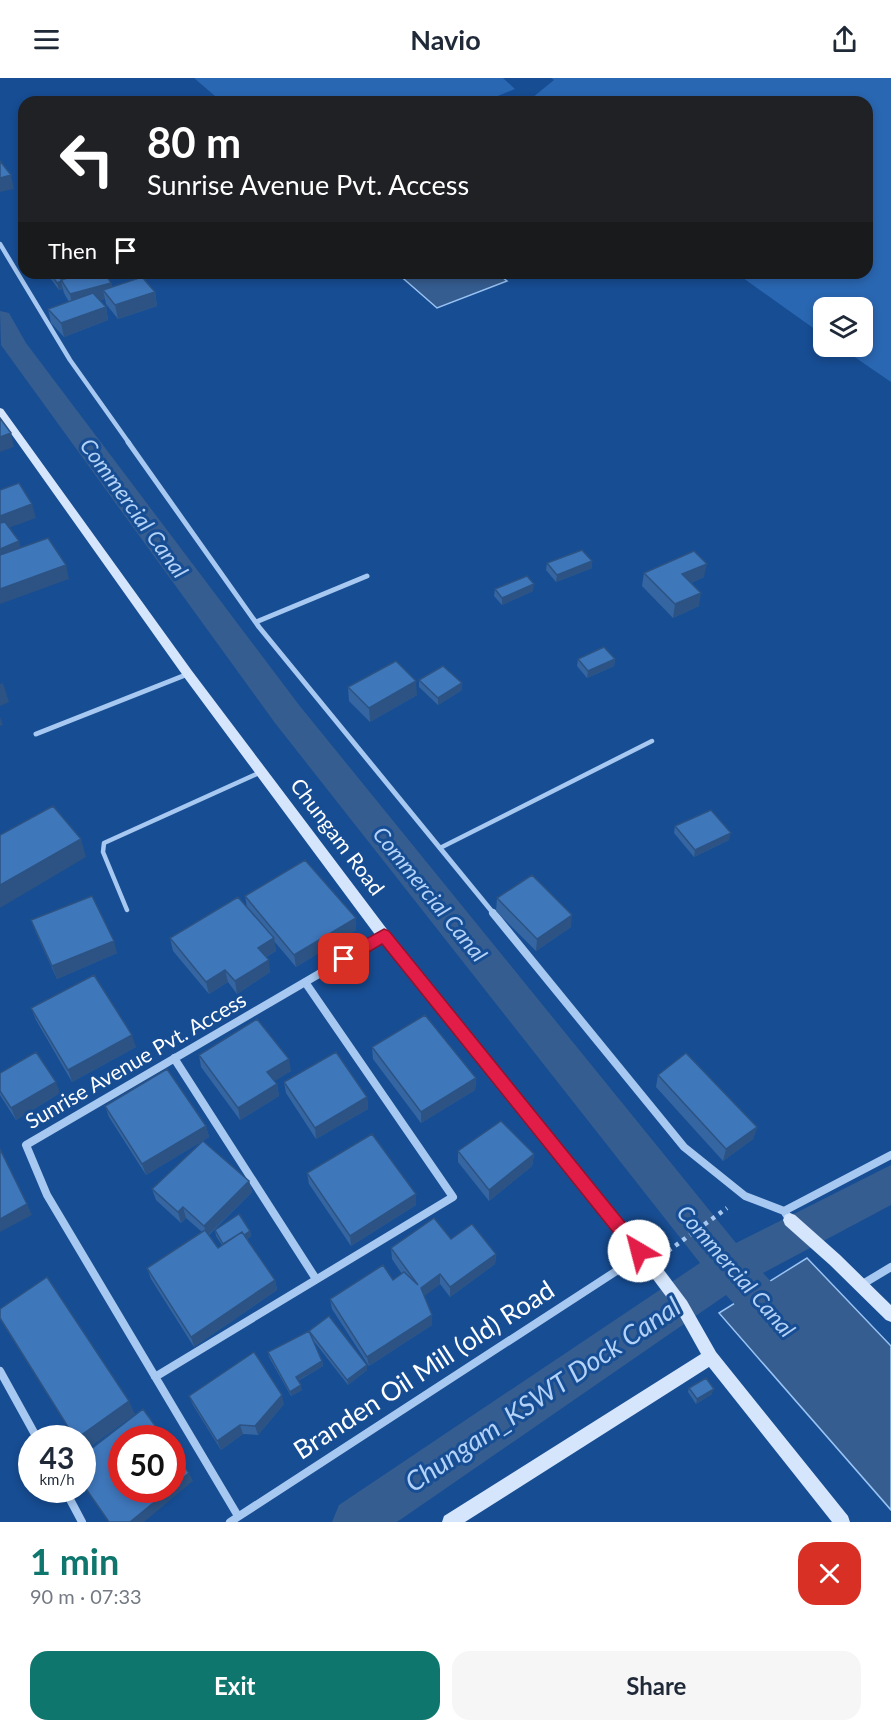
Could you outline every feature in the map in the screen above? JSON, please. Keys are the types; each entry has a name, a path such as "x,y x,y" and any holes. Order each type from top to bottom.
{"main road":[{"name":"Chungam Road","path":"0,411 188,674 384,936 658,1274 682,1306 711,1357"},
{"path":"787,1216 891,1315"},
{"path":"450,1522 711,1357 842,1522"}],"street":[{"path":"0,244 18,274"},
{"path":"21,279 70,360 256,622 684,1147 745,1196 787,1216 891,1155"},
{"path":"256,622 367,576"},
{"path":"36,734 188,674"},
{"name":"Sunrise Avenue Pvt. Access","path":"238,1516 47,1195 26,1145 384,936"},
{"path":"155,1377 453,1197 305,982"},
{"path":"174,1058 316,1279"},
{"name":"Branden Oil Mill (old) Road","path":"230,1522 641,1255"},
{"path":"861,1284 891,1267"},
{"path":"0,1371 30,1425"},
{"path":"72,1503 82,1522"}],"lane":[{"path":"440,848 652,741"},
{"path":"127,910 103,852 104,843 261,772"}],"path":[{"path":"659,1258 722,1212"}],"shaded area":[{"path":"194,78 503,78 515,89 498,96 215,96"},
{"path":"551,78 891,78 891,382 855,357 873,357 873,297 813,297 813,328 744,279 873,279 873,96 534,96 554,80"},
{"path":"404,279 504,279 507,281 437,308"},
{"path":"807,1258 891,1346 891,1510 719,1313"}],"building":[{"path":"0,161 11,175 0,178"},
{"path":"109,279 111,283 70,294 61,280"},
{"path":"136,279 144,279 155,292 115,305 103,290"},
{"path":"93,293 106,307 61,323 48,309"},
{"path":"0,418 11,433 0,437"},
{"path":"19,483 32,504 0,516 0,490"},
{"path":"5,522 19,541 0,549 0,523"},
{"path":"48,538 66,565 0,589 0,555"},
{"path":"582,550 592,561 557,575 547,563"},
{"path":"694,551 707,564 682,574 701,593 675,604 644,573"},
{"path":"527,576 534,584 502,598 495,589"},
{"path":"604,647 615,659 588,671 578,659"},
{"path":"396,661 416,681 369,708 348,687"},
{"path":"443,666 462,683 438,698 419,680"},
{"path":"53,806 81,839 0,885 0,835"},
{"path":"711,810 731,833 695,850 675,826"},
{"path":"305,860 356,918 294,955 245,896"},
{"path":"532,875 572,915 537,939 497,898"},
{"path":"92,896 114,941 52,966 31,920"},
{"path":"238,897 274,938 258,948 269,960 235,981 225,970 206,982 170,938"},
{"path":"94,975 132,1035 68,1070 31,1008"},
{"path":"425,1015 476,1078 421,1112 372,1047"},
{"path":"257,1019 289,1059 267,1072 277,1084 238,1108 199,1055"},
{"path":"36,1052 56,1082 11,1108 0,1091 0,1073"},
{"path":"336,1052 367,1097 315,1128 284,1082"},
{"path":"686,1053 757,1127 726,1149 658,1075"},
{"path":"167,1069 206,1126 142,1164 105,1106"},
{"path":"501,1121 534,1154 489,1190 458,1151"},
{"path":"372,1134 416,1194 350,1236 307,1173"},
{"path":"203,1141 249,1181 204,1226 183,1207 178,1212 152,1189"},
{"path":"0,1149 27,1204 0,1219"},
{"path":"239,1214 250,1231 244,1235 242,1232 223,1244 215,1230"},
{"path":"434,1218 451,1239 472,1224 496,1254 450,1287 440,1274 421,1288 432,1315 367,1357 330,1299 383,1265 393,1280 404,1272 418,1285 391,1248"},
{"path":"205,1230 218,1248 242,1232 275,1280 191,1337 147,1268"},
{"path":"47,1277 129,1401 95,1425 67,1425 0,1318 0,1309"},
{"path":"329,1316 367,1365 347,1380 309,1331"},
{"path":"309,1331 322,1361 296,1377 301,1385 290,1392 268,1352"},
{"path":"254,1352 282,1395 255,1426 240,1425 217,1441 189,1396"},
{"path":"706,1378 714,1389 697,1399 689,1388"},
{"path":"143,1409 155,1425 122,1425"},
{"path":"108,1436 108,1503 153,1503 130,1522 109,1522 96,1503 96,1445"}],"waterway":[{"name":"Commercial Canal","path":"0,319 14,345 287,714 730,1268"},
{"path":"730,1268 891,1184"},
{"name":"Chungam_KSWT Dock Canal","path":"356,1522 730,1268"},
{"name":"Commercial Canal","path":"730,1268 784,1327"}],"route":[{"path":"344,959 384,936 639,1251"}]}
